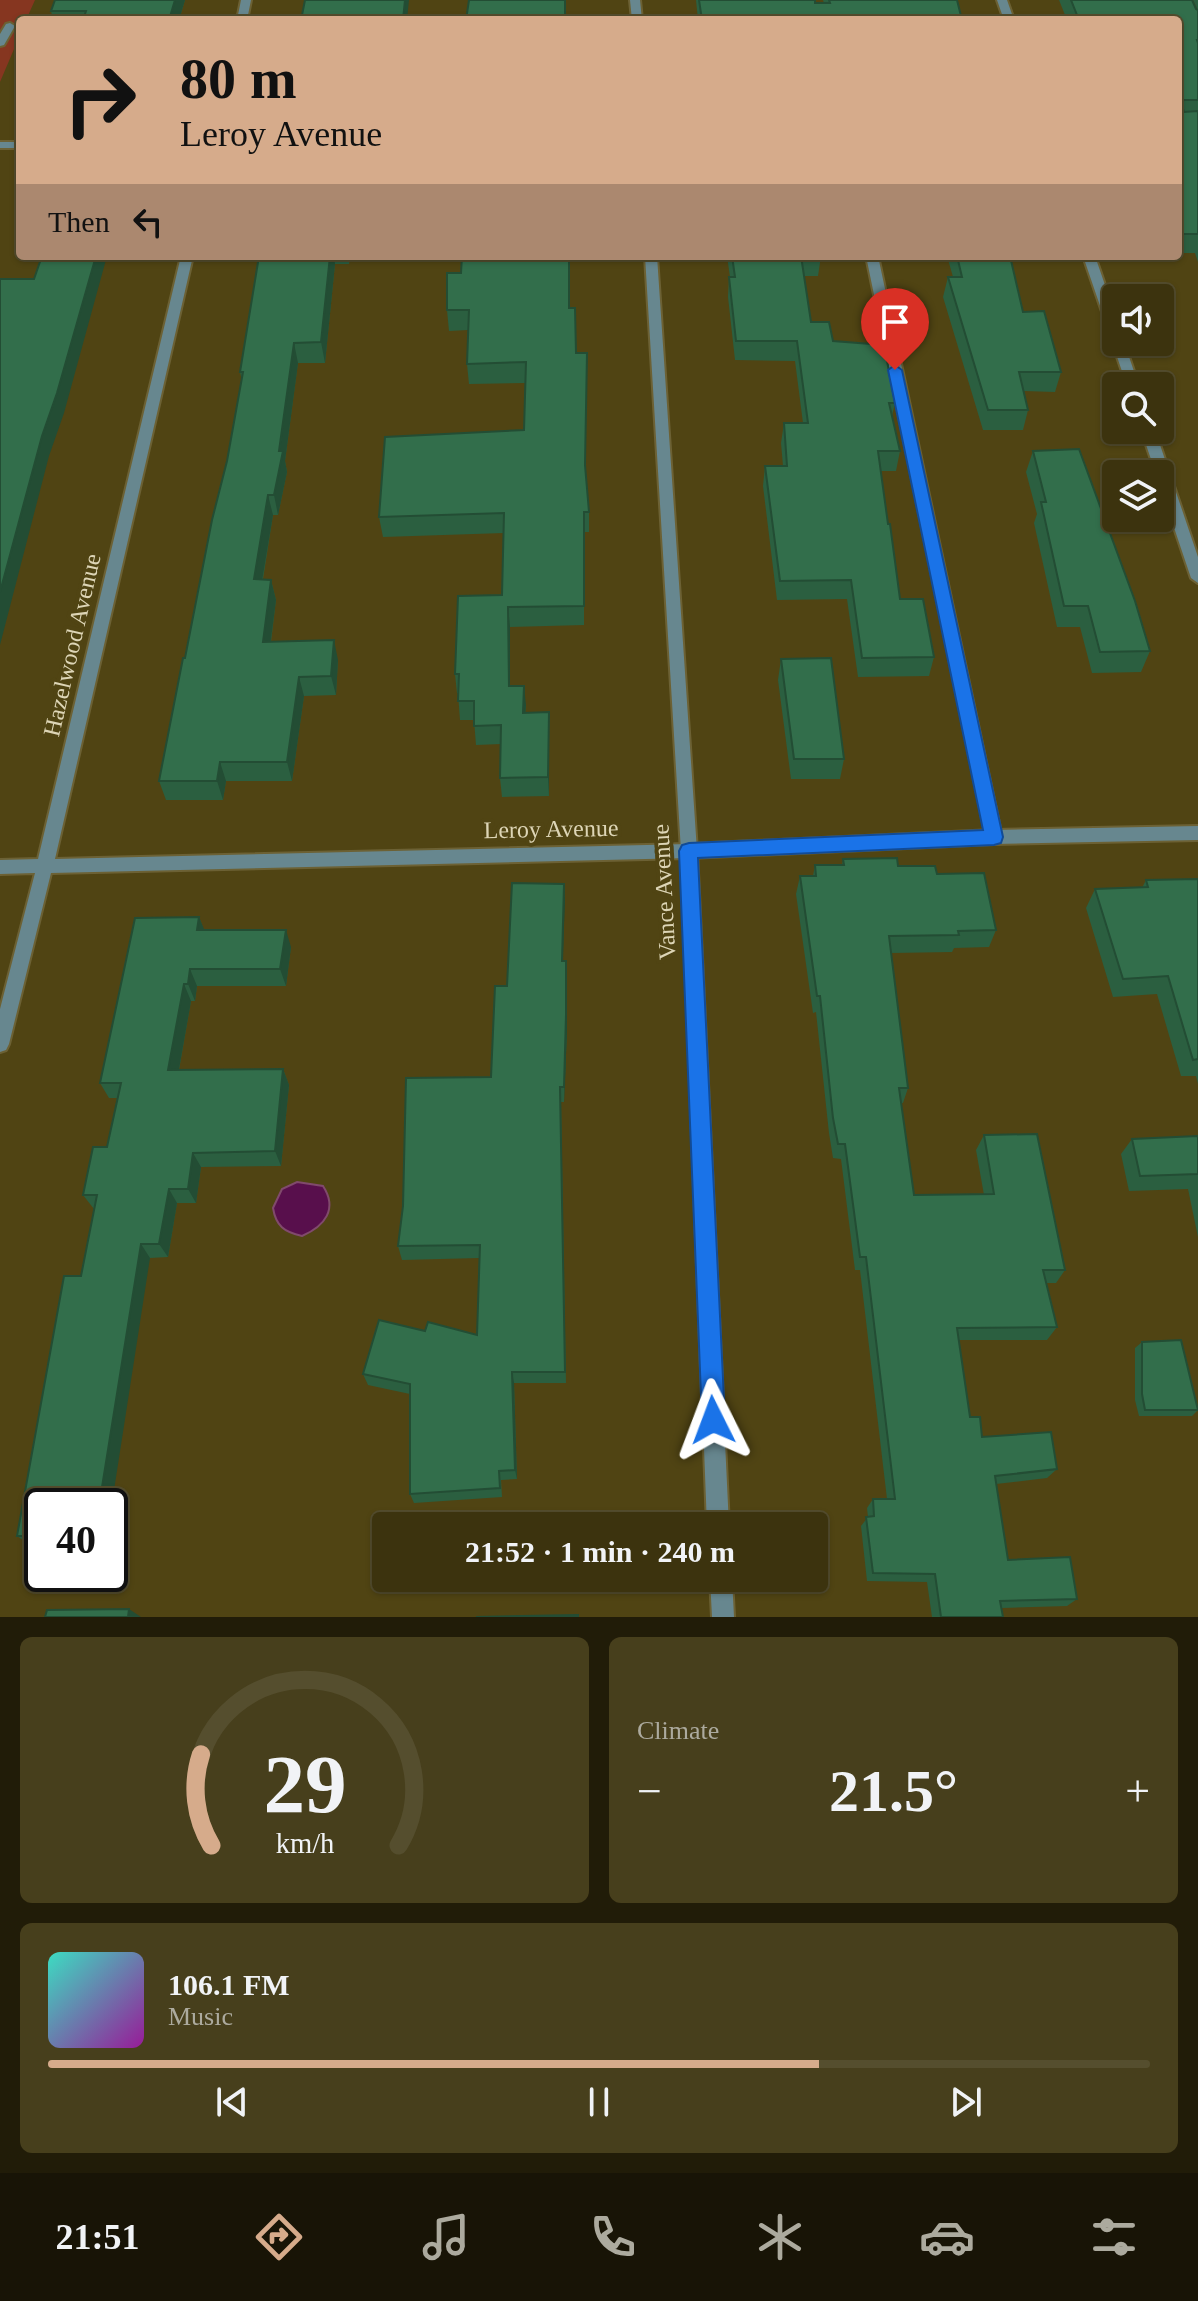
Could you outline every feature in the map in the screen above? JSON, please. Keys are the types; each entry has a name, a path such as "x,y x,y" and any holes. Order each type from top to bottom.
{"street":[{"path":"0,43 10,26"},
{"name":"Hazelwood Avenue","path":"0,1044 45,865 186,260"},
{"name":"Vance Avenue","path":"651,260 689,851 717,1512"},
{"path":"873,260 994,837"},
{"path":"1090,260 1102,294"},
{"path":"1153,444 1198,578"},
{"name":"Leroy Avenue","path":"0,867 689,851 994,837 1198,833"},
{"path":"722,1592 723,1617"}],"shaded area":[{"path":"0,0 35,0 28,16 16,16 16,44 0,82"},
{"path":"297,1182 323,1186 329,1202 323,1222 302,1236 282,1227 273,1208 282,1189"}],"building":[{"path":"55,0 175,0 170,16 84,16 86,11 51,11"},
{"path":"305,0 405,0 403,16 302,16"},
{"path":"469,0 565,0 565,16 467,16"},
{"path":"699,0 815,0 815,3 830,3 829,0 957,0 961,16 701,16"},
{"path":"1071,0 1192,0 1198,10 1198,100 1182,102 1182,16 1077,16"},
{"path":"1182,106 1184,112 1198,111 1198,234 1182,234"},
{"path":"41,260 95,260 42,436 0,592 0,279 34,279"},
{"path":"258,260 330,260 321,342 294,343 279,451 283,451 274,495 268,495 254,579 271,580 263,642 334,640 331,676 299,677 287,762 220,762 217,781 159,781 212,520 227,461 243,372 240,372"},
{"path":"462,260 569,260 569,308 575,308 576,353 587,353 585,465 589,512 584,512 584,606 508,607 509,686 524,686 523,713 549,712 548,777 500,778 501,725 474,726 474,701 458,701 459,674 455,674 458,596 502,595 504,513 379,517 385,437 524,430 526,362 467,364 469,310 447,310 447,273 461,273"},
{"path":"733,260 802,260 811,322 829,322 833,341 884,345 895,403 889,403 900,451 878,451 900,599 923,599 934,657 862,658 851,580 780,581 765,466 787,466 784,423 808,423 797,341 736,341 729,277 735,277"},
{"path":"958,260 1011,260 1023,312 1044,311 1061,372 1019,372 1028,410 988,410 948,277 962,277"},
{"path":"1079,449 1102,511 1102,532 1110,532 1150,651 1100,652 1088,606 1064,606 1041,502 1046,502 1033,451"},
{"path":"831,658 844,759 794,759 781,659"},
{"path":"897,858 898,866 935,866 937,874 984,873 996,930 958,931 959,935 889,936 908,1088 899,1088 914,1195 994,1194 984,1135 1037,1134 1065,1270 1043,1270 1057,1327 957,1328 970,1417 980,1417 982,1437 1051,1432 1057,1469 995,1476 1008,1560 1070,1557 1077,1599 1000,1601 1003,1617 941,1617 935,1574 873,1573 866,1517 874,1516 873,1499 895,1499 866,1257 860,1257 845,1144 838,1144 833,1118 820,996 817,996 800,876 816,876 815,865 844,865 843,859"},
{"path":"1198,879 1198,1059 1193,1060 1168,976 1123,979 1095,889 1148,887 1146,880"},
{"path":"512,883 564,884 562,961 566,961 566,1015 564,1087 560,1087 565,1372 512,1372 515,1470 499,1471 500,1488 410,1494 410,1384 363,1374 379,1320 425,1331 428,1322 477,1335 480,1245 398,1246 403,1206 406,1078 491,1077 495,986 507,986"},
{"path":"199,917 197,930 286,930 280,969 190,969 188,984 184,984 168,1070 283,1069 275,1151 193,1153 188,1189 169,1189 159,1244 141,1244 102,1488 26,1488 64,1276 81,1276 97,1195 83,1195 93,1147 107,1147 121,1083 100,1083 135,918"},
{"path":"1198,1136 1198,1174 1140,1176 1132,1139"},
{"path":"1181,1340 1198,1410 1145,1410 1142,1342"},
{"path":"24,1497 24,1536 17,1536"},
{"path":"129,1609 128,1617 45,1617 47,1610"},
{"path":"578,1615 578,1617 476,1617"}],"route":[{"path":"713,1420 689,851 994,837 895,370"}]}
